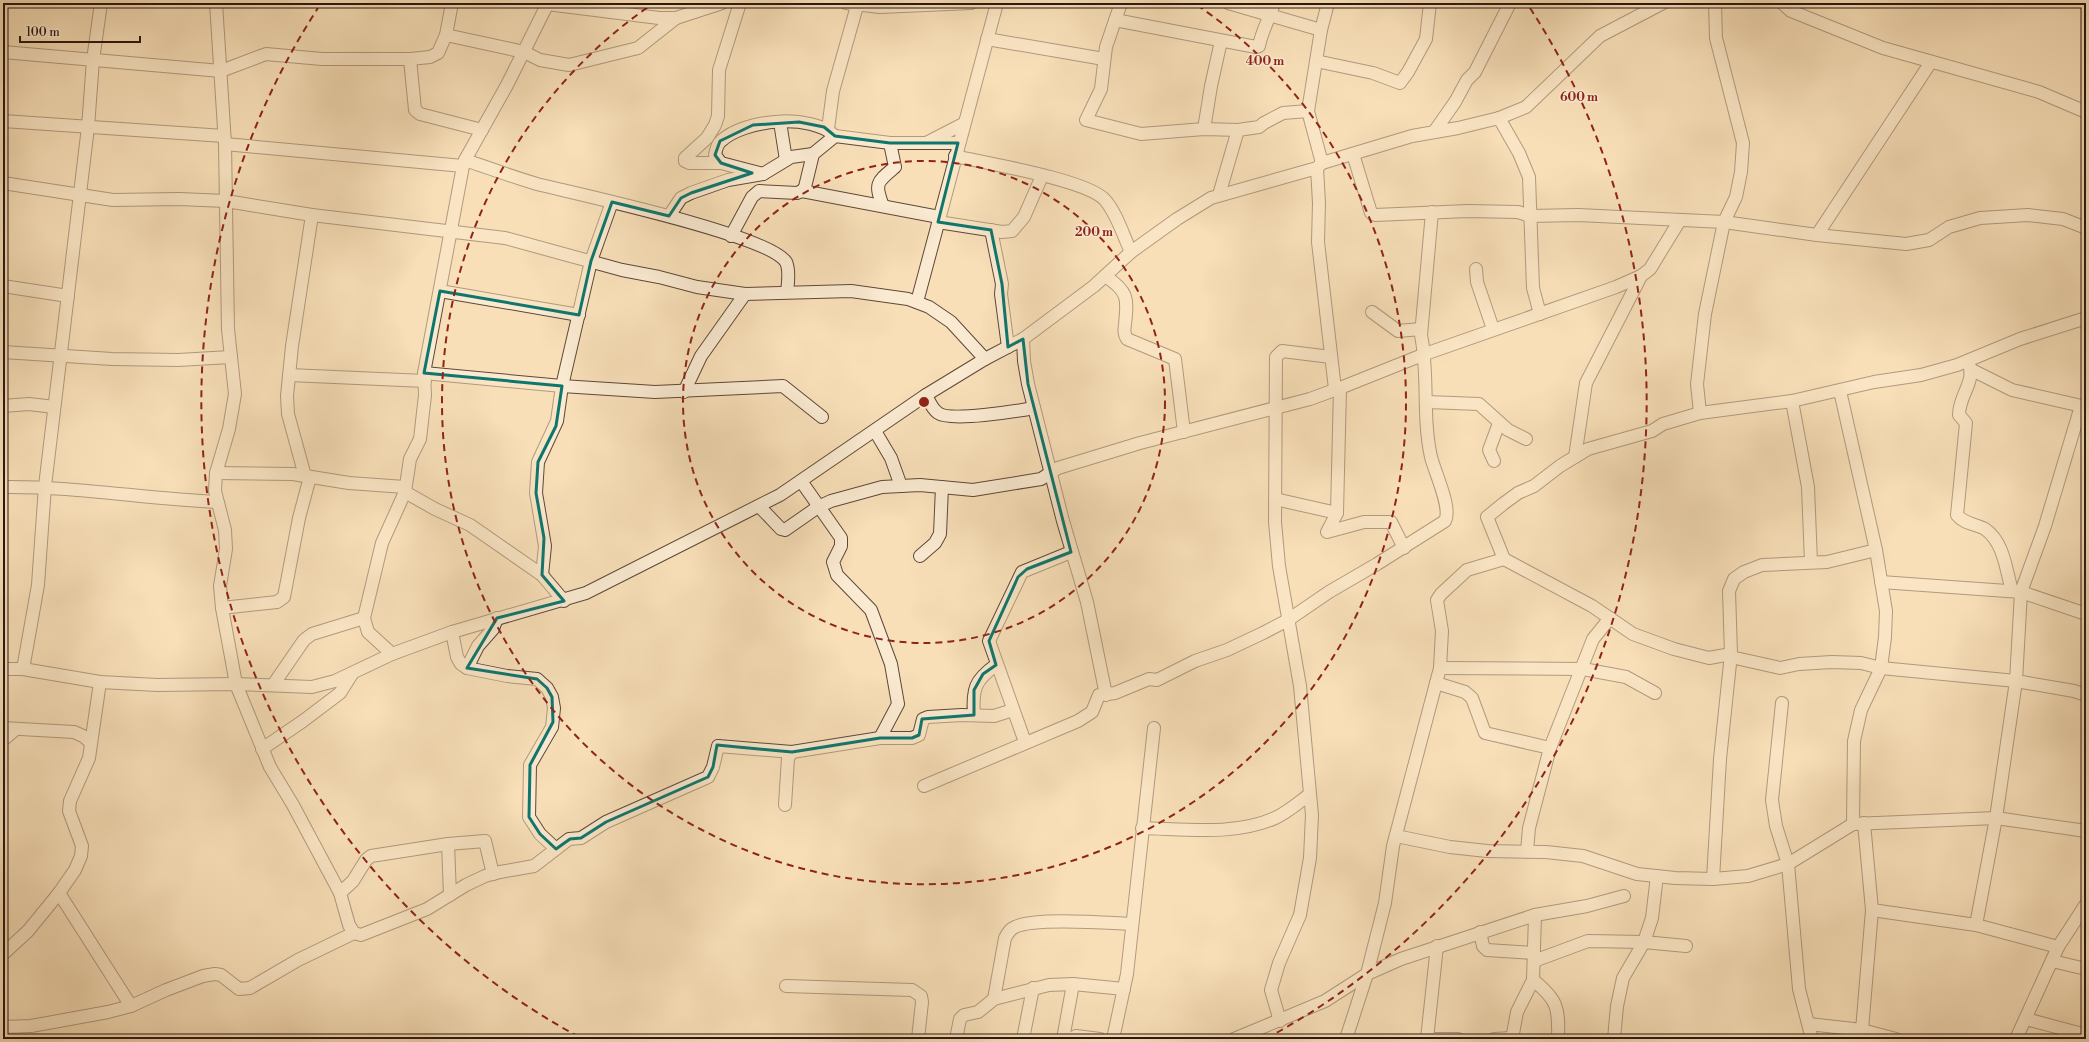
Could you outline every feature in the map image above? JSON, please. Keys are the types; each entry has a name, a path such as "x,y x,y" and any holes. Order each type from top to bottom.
{"street":[{"path":"101,3 93,60 88,127 45,486 38,585 10,667 100,682 157,685 236,684 312,687 335,681 392,654 452,632 497,618 564,601 608,583 759,506 801,481 926,395 985,359 1023,340 1105,276 1131,252 1177,219 1220,195 1412,136 1499,118 1531,104 1600,36 1663,3"},
{"path":"216,3 224,140 228,329 234,378 233,410 216,473 215,491 225,530 226,550 220,586 222,608 236,684 262,749 273,775 293,805 340,893 349,925 354,933"},
{"path":"3,52 221,71 266,54 322,59 410,59 435,55 443,45 452,3"},
{"path":"392,654 368,632 364,618 382,543 405,490 410,459 420,439 424,377 464,163 524,52 548,3 645,16 676,18"},
{"path":"446,35 524,52 540,60 564,65 575,64 638,48 676,18 722,3"},
{"path":"740,3 719,70 718,116 715,125 706,138 685,158 689,163 721,163 763,174"},
{"path":"802,191 805,187 813,154 831,133 832,91 851,4 916,7 971,3"},
{"path":"917,302 963,124 997,3"},
{"path":"1121,3 1107,41 1101,89 1086,120 1141,134 1204,128 1238,130 1259,127 1264,122 1284,113 1308,111"},
{"path":"1228,3 1321,30"},
{"path":"1115,20 1254,47 1259,46 1262,31 1271,15 1274,3"},
{"path":"1328,3 1321,30 1308,111 1319,165 1318,242 1331,357 1338,389 1337,513 1327,532 1364,522 1391,522 1404,548"},
{"path":"1316,61 1373,73 1400,83 1408,72 1426,39 1430,3"},
{"path":"1434,132 1456,102 1467,80 1474,72 1510,3"},
{"path":"1700,413 1697,384 1705,314 1724,222 1736,197 1742,172 1742,143 1716,38 1715,3"},
{"path":"1782,3 1791,11 1883,48 2039,92 2086,112"},
{"path":"987,39 1104,59"},
{"path":"1204,128 1221,41"},
{"path":"410,59 415,110 420,114 482,130"},
{"path":"1817,235 1931,62"},
{"path":"1499,118 1519,153 1529,177 1533,288 1540,314"},
{"path":"3,121 88,127 464,163 535,183 669,216 770,250 786,262 788,269 787,292"},
{"path":"721,163 716,158 717,148 720,142 728,136 753,125 780,122 799,122 818,125 831,133 890,142 958,143"},
{"path":"780,122 786,160"},
{"path":"928,142 963,124"},
{"path":"1220,195 1238,130"},
{"path":"883,206 876,190 879,179 895,166 890,142"},
{"path":"669,216 681,198 691,193 728,180 763,174 791,157 813,154"},
{"path":"1353,154 1371,213 1375,215 1432,212 1518,212 1530,216 1578,215 1724,222 1817,235 1906,244 1929,240 1949,227 1980,218 2028,215 2063,219 2086,228"},
{"path":"955,156 1088,188 1104,199 1118,222 1131,252"},
{"path":"731,236 752,197 759,191 797,193 802,191 883,206 939,220 1007,232 1016,228 1024,217 1042,176"},
{"path":"3,182 113,200 179,199 226,201 312,215 504,238 697,287 745,294 851,291 917,302 951,322 985,359"},
{"path":"542,574 545,546 536,493 538,462 556,426 562,386 591,261 612,202"},
{"path":"924,786 1025,742 1078,721 1092,712 1098,696 1134,687 1149,679 1157,680 1195,661 1227,650 1288,620 1329,592 1439,526 1448,516 1430,451 1427,432 1425,354 1421,329 1425,307 1432,212"},
{"path":"222,608 277,602 284,597 308,476 287,406 289,375 312,215"},
{"path":"759,506 783,530 830,501 867,491 920,485 981,490 1041,479 1058,468 1140,443 1276,408 1338,389 1425,354 1616,287 1641,276 1650,269 1680,220"},
{"path":"991,230 1002,284 1001,294 1008,347"},
{"path":"1476,269 1477,282 1493,330"},
{"path":"1105,276 1120,286 1127,299 1124,334 1127,340 1175,359 1184,432"},
{"path":"1575,457 1586,383 1641,276"},
{"path":"3,286 68,296"},
{"path":"440,291 579,315"},
{"path":"684,392 701,356 745,294"},
{"path":"1372,312 1398,331 1421,329"},
{"path":"2086,318 2020,340 1970,366 1874,382 1792,401 1700,413 1662,424 1652,431 1588,449 1534,486 1503,504 1488,517 1504,559 1610,618 1633,634 1674,649 1709,658 1730,655 1780,668 1800,664 1832,662 1861,663 1881,668 2016,681 2074,691 2086,695"},
{"path":"1023,340 1024,361 1034,408 1071,552 1087,602 1106,695"},
{"path":"1280,1021 1271,990 1279,963 1300,915 1307,882 1311,845 1312,815 1300,686 1279,566 1275,522 1276,357 1278,353 1282,351 1290,351 1331,357"},
{"path":"3,352 112,359 178,360 231,357"},
{"path":"1970,366 2012,390 2084,407 2045,526 2016,591"},
{"path":"1970,366 1967,391 1959,407 1959,415 1966,423 1958,515 1961,520 1985,530 1999,544 2016,591 2016,681 1996,818 1976,925"},
{"path":"289,375 424,377 655,392 684,392 783,386 822,417"},
{"path":"1840,391 1876,550 1886,611 1885,637 1881,668 1861,710 1854,742 1859,823 1872,910 1862,1030"},
{"path":"926,395 934,409 943,416 960,417 1034,408"},
{"path":"1792,401 1808,487 1811,562"},
{"path":"1427,402 1479,404 1508,430 1526,439"},
{"path":"3,406 29,404 54,407"},
{"path":"1494,461 1489,450 1499,423"},
{"path":"875,431 891,458 901,486"},
{"path":"216,473 281,473 405,490 435,510 470,525 542,574 564,601"},
{"path":"801,481 841,538 841,546 833,562 837,575 871,610 891,664 898,704 880,738"},
{"path":"3,487 45,486 164,500 218,502"},
{"path":"920,556 935,544 940,534 942,487"},
{"path":"1275,499 1337,513"},
{"path":"1713,879 1720,759 1730,655 1729,591 1734,579 1744,572 1762,565 1827,562 1876,550"},
{"path":"1025,742 996,665 989,641 1018,577 1027,568 1071,552"},
{"path":"1346,1039 1366,974 1385,903 1396,836 1440,668 1442,631 1437,600 1440,594 1467,570 1504,559"},
{"path":"1882,582 2016,591 2086,614"},
{"path":"273,685 304,640 312,634 364,618"},
{"path":"467,668 478,646 493,629 497,618"},
{"path":"1527,851 1529,828 1550,748 1583,669 1593,639 1610,618"},
{"path":"452,632 459,661 467,668 507,676 537,679 547,688 552,697 554,708 552,728 530,765 530,817 540,834 556,849"},
{"path":"974,715 974,690 983,674 996,665"},
{"path":"1440,668 1583,669 1626,677 1655,693"},
{"path":"262,749 340,693 352,674"},
{"path":"3,954 28,931 59,893 75,870 81,856 82,846 69,811 70,801 89,758 90,742 100,682"},
{"path":"1436,683 1465,692 1472,698 1485,733 1550,748"},
{"path":"1782,703 1772,800 1776,826 1788,864 1799,989 1812,1039"},
{"path":"3,1027 31,1026 131,1006 166,990 203,976 215,974 220,975 239,989 250,988 298,960 354,933 361,935 427,910 470,883 493,874 534,866 569,839 581,838 606,822 708,776 713,767 718,746 792,752 880,738 916,738 919,735 921,722 923,719 928,717 974,715 994,716 1013,710"},
{"path":"3,728 74,732 83,736 90,742"},
{"path":"1113,1039 1124,989 1154,728"},
{"path":"3,740 16,729"},
{"path":"785,805 788,758 792,752"},
{"path":"1142,828 1224,829 1257,824 1281,815 1310,794"},
{"path":"1396,836 1450,847 1487,851 1527,851 1583,856 1637,874 1713,879 1748,876 1788,864 1859,823 1996,818 2086,831"},
{"path":"340,893 353,882 366,860 371,856 448,844 486,841 493,874"},
{"path":"448,844 450,895"},
{"path":"1614,1039 1617,1006 1623,978 1644,942 1652,918 1657,876"},
{"path":"59,893 131,1006"},
{"path":"1234,1039 1325,1001 1366,974 1437,946 1535,914 1587,906 1624,896"},
{"path":"2016,1039 2058,947 2086,904"},
{"path":"1872,910 1976,925 2058,947"},
{"path":"1494,1039 1512,1039 1517,1012 1533,980 1535,914"},
{"path":"994,999 1005,938 1008,932 1016,926 1034,922 1132,924"},
{"path":"1480,932 1483,946 1487,950 1534,957 1588,941 1644,942 1686,946"},
{"path":"1427,1039 1437,946"},
{"path":"2052,961 2086,969"},
{"path":"1533,980 1549,993 1554,1002 1559,1014 1558,1039"},
{"path":"956,1039 960,1019 964,1015 978,1012 994,999 1033,988 1073,984 1124,989"},
{"path":"1063,1039 1073,984"},
{"path":"786,986 912,990 922,996 918,1039"},
{"path":"1022,1039 1033,988"},
{"path":"2026,1019 2086,1035"},
{"path":"1809,1024 1862,1030 1896,1039"},
{"path":"1071,1039 1076,1036 1100,1039"},
{"path":"1433,1039 1458,1039"}],"highlighted area":[{"path":"799,122 824,127 835,136 890,143 958,143 938,222 991,230 1002,284 1008,347 1023,339 1028,384 1071,552 1027,569 1018,577 989,641 996,665 983,674 974,690 974,715 922,719 919,735 912,738 880,738 792,752 717,745 713,767 708,777 606,822 581,838 570,839 556,849 540,834 529,817 530,765 553,722 552,697 547,688 537,679 467,668 497,618 564,601 542,575 544,538 536,493 538,462 556,426 562,386 424,373 440,291 579,315 591,261 612,202 669,216 681,198 691,193 752,173 721,163 715,155 720,141 753,125"}]}
